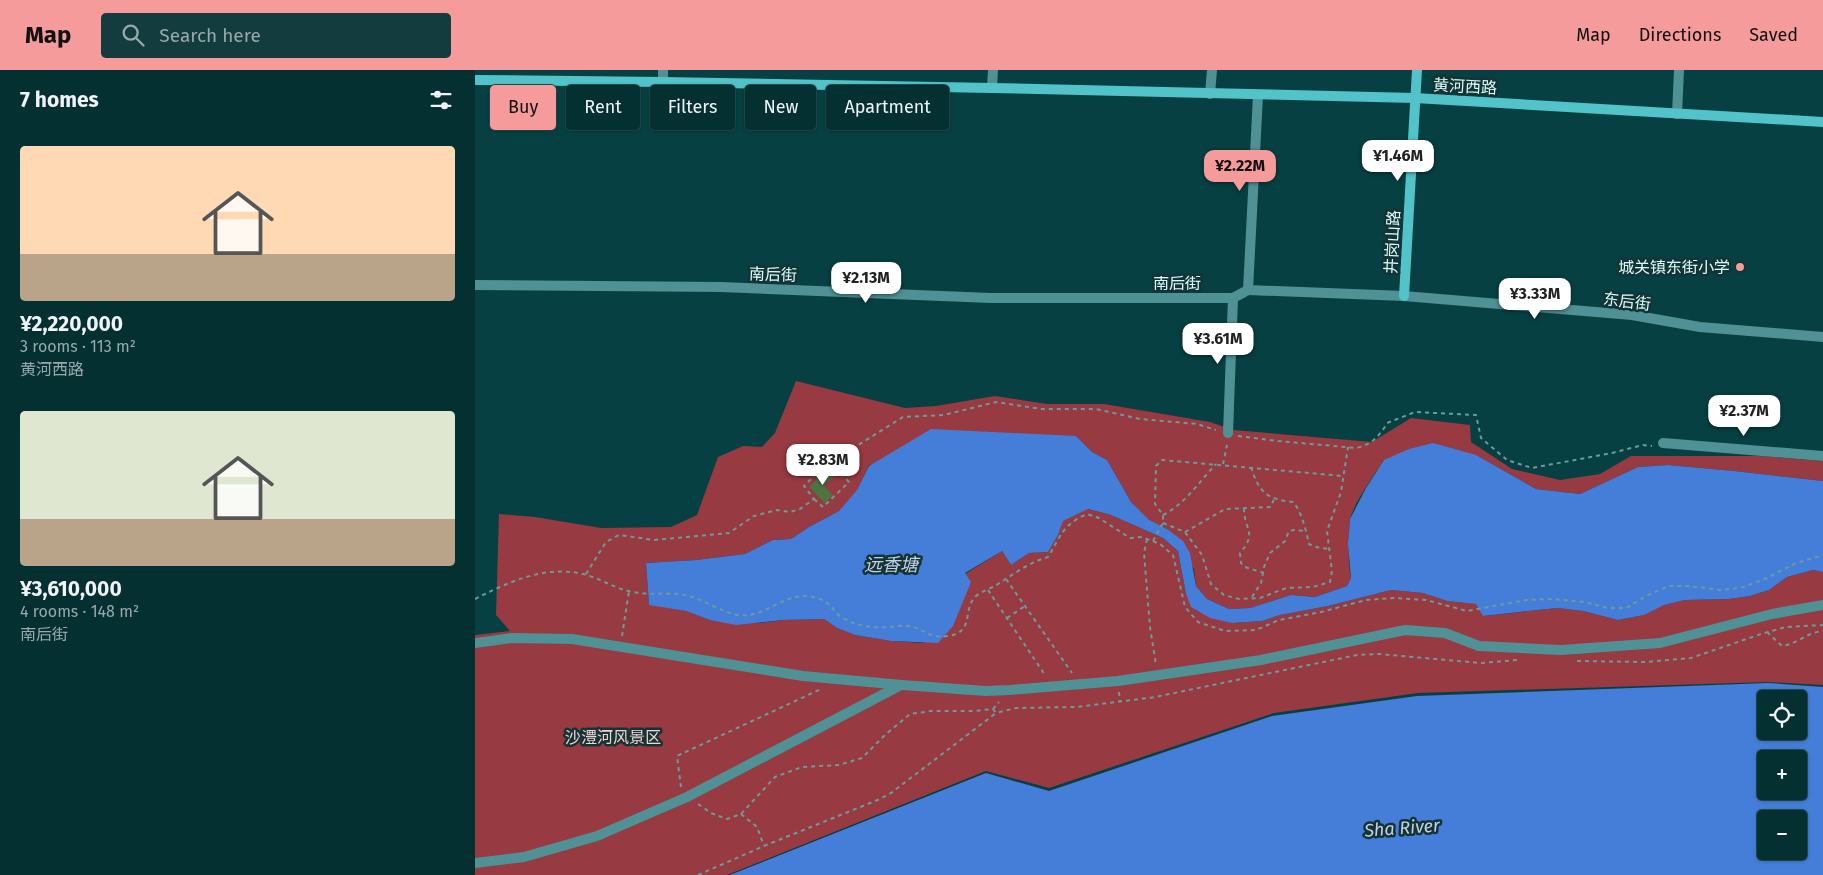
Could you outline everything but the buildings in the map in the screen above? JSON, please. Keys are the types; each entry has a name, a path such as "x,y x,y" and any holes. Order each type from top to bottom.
{"street":[{"path":"663,70 663,82"},
{"path":"992,88 993,70"},
{"path":"1210,94 1212,70"},
{"name":"井岗山路","path":"1404,296 1417,70"},
{"path":"1677,114 1679,70"},
{"name":"黄河西路","path":"475,80 992,88 1415,98 1823,122"},
{"path":"1248,290 1258,95"},
{"name":"南后街","path":"475,285 721,287 991,298 1233,298 1248,290"},
{"name":"东后街","path":"1248,290 1404,296 1632,315 1700,327 1823,336"},
{"path":"1229,433 1233,298"},
{"path":"1663,444 1823,456"},
{"path":"475,643 513,638 572,639 803,676 986,691 1080,684 1261,660 1405,630 1445,633 1479,646 1561,650 1660,643 1773,614 1823,605"},
{"path":"475,863 524,857 597,836 687,797 902,685"}],"path":[{"path":"829,461 849,482 823,507 803,486 829,461 903,417 944,415 996,402 1041,409 1097,409 1140,419 1197,424 1246,438 1356,448 1366,446 1381,434 1387,423 1415,412 1476,415 1481,438 1507,460 1532,468 1611,454 1643,445 1657,446 1663,444"},
{"path":"1223,464 1229,433"},
{"path":"1163,523 1185,532 1202,555 1211,584 1225,595 1239,599 1260,598 1286,588 1313,587 1330,582 1332,571 1327,531 1341,492 1347,447"},
{"path":"1153,541 1163,523 1163,515 1155,504 1156,466 1162,460 1343,476"},
{"path":"1163,515 1171,511 1187,497 1216,464"},
{"path":"1251,467 1255,480 1267,495 1274,499 1293,502 1306,526 1309,544 1329,549"},
{"path":"585,575 606,542 619,535 655,540 729,533 754,516 777,510 790,512 800,509 814,498"},
{"path":"1185,532 1225,509 1271,507 1274,499"},
{"path":"1243,508 1250,535 1249,543 1240,553 1241,563 1264,573"},
{"path":"475,599 510,582 546,572 585,575 629,591 689,596 738,615 752,614 774,606 787,598 804,595 830,604 840,617 857,625 870,628 907,625 917,628 931,637 947,636 959,633 968,621 968,610 975,597 1033,562 1048,557 1063,529 1074,520 1087,514 1099,518 1130,538 1142,537 1160,544 1173,555 1185,607 1198,622 1225,631 1256,630 1279,620 1321,612 1366,600 1393,598 1427,600 1467,611 1526,600 1552,599 1585,602 1608,608 1626,608 1648,595 1669,586 1721,590 1744,587 1794,564 1823,555"},
{"path":"1252,598 1261,583 1270,553 1285,541 1289,531 1306,531"},
{"path":"1147,539 1144,552 1150,627 1157,675"},
{"path":"1006,579 1080,684"},
{"path":"988,590 1052,686"},
{"path":"621,647 629,591"},
{"path":"1007,618 1025,606"},
{"path":"1570,661 1645,662 1691,658 1786,627 1823,625"},
{"path":"1767,632 1781,646 1791,645 1811,633 1823,631"},
{"path":"698,875 880,799 891,793 996,713 1016,708 1077,707 1155,697 1357,655 1379,654 1481,663 1525,660"},
{"path":"993,709 996,713"},
{"path":"741,814 757,827 764,846"}],"green space":[{"name":"沙澧河风景区","path":"796,381 905,408 936,406 995,396 1047,404 1104,404 1210,422 1233,430 1372,442 1411,418 1470,425 1471,442 1512,469 1560,480 1600,474 1631,456 1760,456 1823,461 1823,481 1668,465 1638,467 1580,494 1536,489 1476,455 1384,460 1352,513 1349,533 1351,578 1347,586 1315,597 1291,595 1250,608 1229,609 1207,599 1196,586 1194,569 1167,529 1149,521 1131,502 1107,460 1092,452 1076,436 869,465 857,491 839,511 791,539 773,540 745,554 696,560 646,563 649,604 686,611 710,620 761,623 783,620 824,619 837,628 855,635 892,641 924,643 964,597 970,582 965,574 1002,551 1011,565 1029,553 1048,552 1058,535 1062,521 1087,509 1111,515 1163,538 1178,551 1186,594 1232,623 1262,621 1280,615 1328,606 1391,590 1423,593 1447,601 1476,604 1484,616 1557,608 1583,611 1618,620 1643,615 1664,605 1685,600 1729,599 1750,596 1769,590 1787,577 1813,570 1823,572 1823,685 1767,682 1418,693 1274,713 1049,788 986,771 727,875 475,875 475,635 510,631 496,615 499,514 535,517 601,528 671,527 697,515 718,457 743,446 762,447 775,433"}],"water":[{"name":"远香塘","path":"931,429 1076,436 1092,452 1107,460 1131,502 1149,520 1167,529 1183,541 1190,553 1196,586 1207,599 1229,609 1250,608 1291,595 1315,597 1347,586 1351,578 1348,544 1350,519 1366,488 1384,460 1409,449 1433,443 1476,455 1536,489 1580,494 1638,467 1668,465 1823,481 1823,572 1813,570 1787,577 1769,590 1750,596 1729,599 1685,600 1664,605 1644,615 1618,620 1583,611 1557,608 1483,616 1476,604 1447,601 1423,593 1391,590 1328,606 1280,615 1262,621 1232,623 1210,618 1191,607 1186,594 1178,551 1163,538 1111,515 1088,509 1063,521 1058,535 1048,552 1029,553 1011,565 1002,551 965,573 971,582 953,626 938,643 891,641 855,635 837,628 824,619 783,620 736,625 710,620 686,611 649,605 646,563 696,560 745,554 773,540 791,539 839,511 857,490 869,466"},
{"name":"Sha River","path":"1768,683 1823,687 1823,875 730,875 986,773 1049,791 1272,716 1417,696"}],"place":[{"name":"城关镇东街小学","path":"1740,267"}]}
